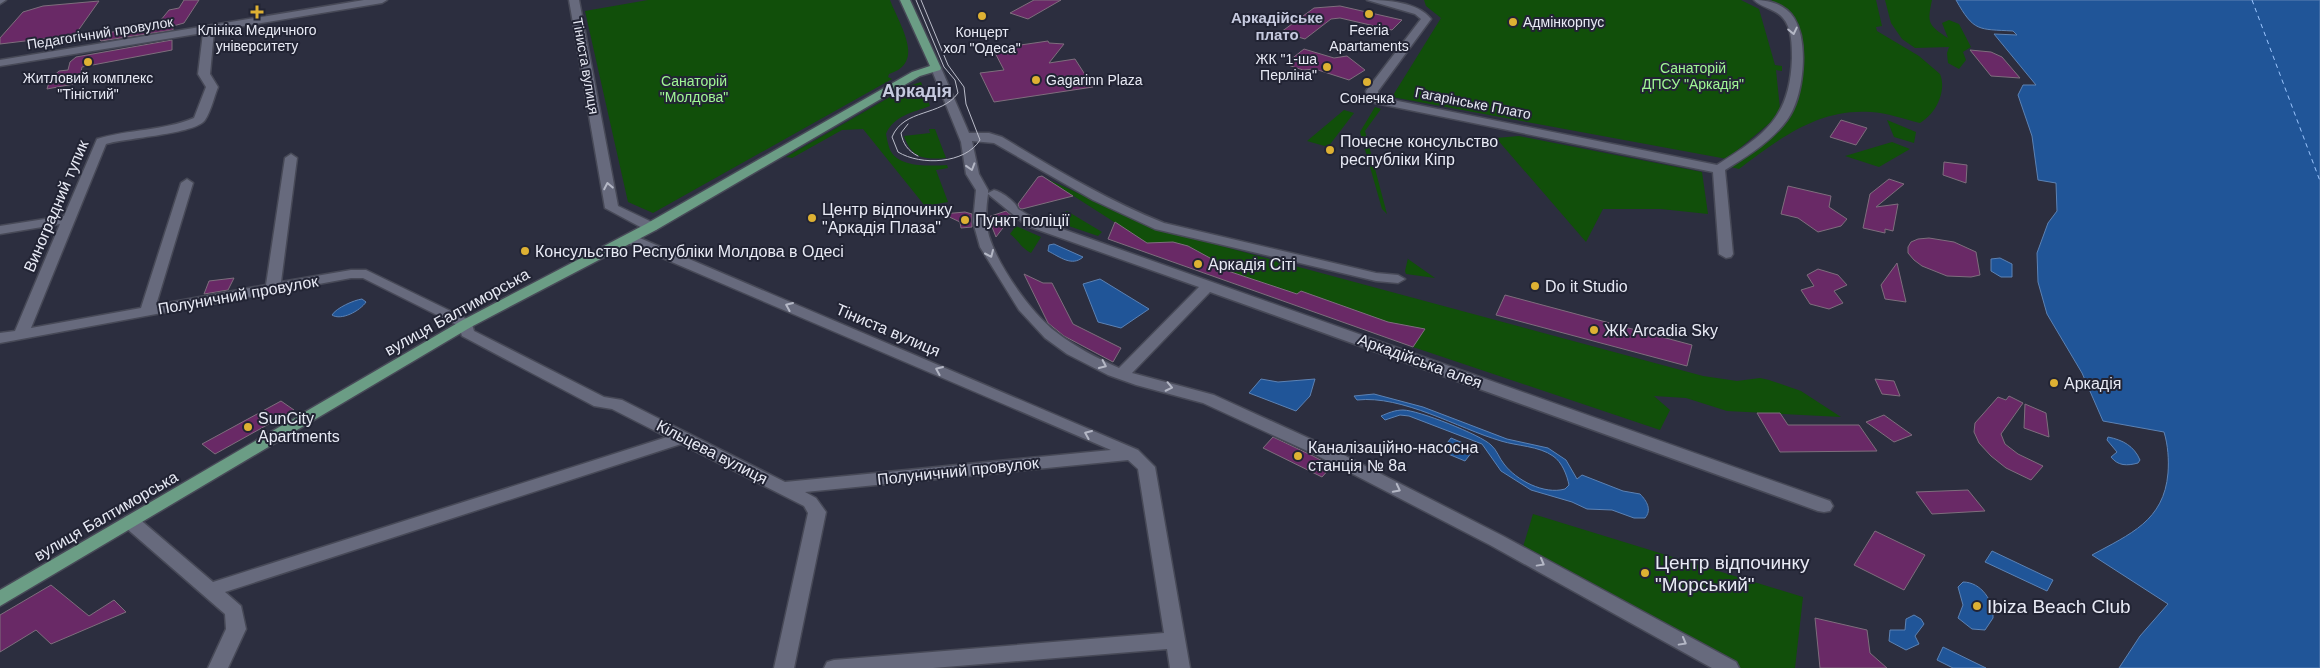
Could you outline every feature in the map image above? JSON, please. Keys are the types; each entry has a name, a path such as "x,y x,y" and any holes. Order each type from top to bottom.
{"main road":[{"path":"909,1 936,68"},
{"name":"вулиця Балтиморська","path":"0,598 466,324 652,227 916,74 936,68"}],"street":[{"name":"Педагогічний провулок","path":"0,63 382,0"},
{"name":"Тіниста вулиця","path":"574,0 612,208 652,227"},
{"name":"Гагарінське Плато","path":"1372,0 1419,12 1426,19 1372,91 1372,96 1379,101 1720,169"},
{"path":"1726,254 1720,169 1762,138 1784,117 1797,84 1798,56 1789,18 1778,9 1759,0"},
{"name":"Виноградний тупик","path":"20,334 101,142 112,137 186,126 199,120 212,87 204,74 208,29"},
{"path":"936,68 966,139 967,154 976,184 988,192 977,212 983,238 996,269 1032,318 1048,334 1067,348 1122,374 1194,394 1258,420 1520,551 1729,668"},
{"path":"966,139 985,137 998,140 1136,217 1160,226 1366,275 1398,279"},
{"path":"274,288 291,158"},
{"path":"147,312 187,183"},
{"name":"Аркадійська алея","path":"988,192 1032,223 1824,506"},
{"path":"0,230 69,220"},
{"name":"Тіниста вулиця","path":"630,239 1106,441 1132,454"},
{"name":"Полуничний провулок","path":"0,338 351,274 366,274 466,324"},
{"path":"1122,374 1209,285"},
{"name":"Кільцева вулиця","path":"466,324 467,334 600,402 616,404 684,437 810,502 817,512 784,668"},
{"path":"209,590 684,437"},
{"path":"1132,454 1146,467 1180,668"},
{"name":"Полуничний провулок","path":"784,488 1132,454"},
{"path":"131,522 234,611 236,630 218,668"},
{"path":"834,668 1175,640"}],"green space":[{"name":"Санаторій \"Молдова\"","path":"648,0 890,0 904,32 908,53 906,61 900,69 889,74 888,77 892,79 653,213 628,202 585,11"},
{"name":"Санаторій ДПСУ \"Аркадія\"","path":"1424,0 1741,0 1759,9 1775,65 1782,66 1782,71 1776,70 1780,109 1784,111 1727,159 1392,97 1441,18 1426,6"},
{"path":"1771,0 1876,0 1882,26 1876,27 1877,31 1919,56 1940,74 1942,88 1939,102 1931,114 1920,123 1871,112 1852,112 1816,120 1784,137 1739,169 1727,166 1764,140 1788,119 1798,93 1804,48 1791,13"},
{"path":"1885,0 1932,0 1931,23 1936,30 1948,38 1942,23 1949,20 1959,24 1971,47 1963,52 1966,60 1959,69 1948,63 1947,53 1949,47 1915,48 1902,39 1891,23"},
{"path":"921,82 930,106 899,119 889,128 886,134 890,150 900,160 916,165 947,165 948,168 936,170 948,202 925,206 863,129 842,130 792,158 786,157 909,86"},
{"path":"1375,107 1381,109 1365,131 1387,214 1382,209 1360,132"},
{"path":"1344,110 1354,113 1328,147 1307,141"},
{"path":"1887,120 1916,132 1914,143 1894,137"},
{"path":"929,129 935,129 946,158 925,158 919,156 907,143 904,136 930,133"},
{"path":"1519,136 1702,172 1708,214 1661,209 1603,209 1586,242 1496,138"},
{"path":"1892,142 1910,149 1879,167 1845,156"},
{"path":"1047,179 1142,222 1173,233 1703,376 1737,381 1760,378 1769,380 1801,391 1841,417 1727,411 1686,398 1654,396 1670,410 1660,430 1413,347 1425,329 1388,322 1301,291 1297,294 1225,270 1210,258 1188,246 1147,243"},
{"path":"1067,211 1102,232 1098,236 1051,220"},
{"path":"1016,226 1041,237 1031,253 1010,234"},
{"path":"1408,259 1435,278 1406,274"},
{"name":"Центр відпочинку \"Морський\"","path":"1533,514 1803,597 1795,668 1734,668 1522,550"}],"water":[{"path":"1956,0 2320,0 2320,668 2119,668 2140,636 2168,604 2092,555 2143,524 2160,503 2168,473 2168,452 2164,432 2103,421 2082,373 2047,314 2038,282 2037,253 2048,223 2057,211 2056,183 2038,180 2032,136 2018,95 2023,85 2036,85 1994,34 2017,35 2013,31 1978,27 1968,18"},
{"path":"1054,244 1083,257 1075,261 1061,258 1048,251 1049,245"},
{"path":"2000,258 2012,264 2012,277 2001,277 1991,271 1991,259"},
{"path":"1100,279 1149,309 1121,328 1098,322 1083,284"},
{"path":"362,299 366,302 355,312 340,317 332,315 346,305"},
{"path":"1261,379 1278,382 1315,379 1310,396 1296,411 1249,393"},
{"path":"1374,394 1423,407 1507,439 1548,448 1566,460 1577,479 1582,475 1623,491 1640,494 1648,506 1647,515 1645,518 1634,518 1612,510 1587,509 1572,502 1531,490 1501,471 1482,444 1409,416 1400,415 1385,420 1381,416 1403,410 1422,414 1449,424 1475,435 1491,445 1509,470 1523,481 1548,490 1565,489 1569,485 1567,477 1561,465 1553,456 1541,450 1507,443 1411,407 1393,402 1357,400 1354,396"},
{"path":"2108,437 2131,447 2138,455 2140,460 2138,463 2130,465 2114,460 2111,457 2117,452 2107,440"},
{"path":"1451,438 1475,448 1465,461 1441,451"},
{"path":"1992,551 2053,580 2047,591 1985,562"},
{"name":"Ibiza Beach Club","path":"1963,582 1975,585 1989,599 1993,618 1985,630 1972,629 1958,618 1963,605 1958,587"},
{"path":"1914,615 1921,619 1924,624 1915,636 1919,644 1906,650 1889,641 1890,630 1905,630 1906,619"},
{"path":"1943,647 1986,668 1953,668 1937,660"}],"building":[{"path":"184,0 199,0 184,23 173,26 173,30 101,41 98,37 112,32 156,26 169,10 179,8"},
{"path":"1034,0 1061,0 1028,19 1010,13"},
{"path":"99,1 75,35 0,44 0,38 23,12 43,6"},
{"path":"1340,6 1402,20 1392,30 1340,18 1331,19 1305,39 1281,32 1314,8"},
{"name":"Житловий комплекс \"Тіністий\"","path":"172,40 172,50 82,67 79,83 47,89 50,79 59,71 68,70 70,62 76,57"},
{"name":"Gagarinn Plaza","path":"1048,41 1049,43 1064,44 1049,63 1075,59 1093,87 994,102 980,73 1004,70 993,49"},
{"name":"ЖК \"1-ша Перліна\"","path":"1304,49 1334,58 1347,56 1365,70 1349,80 1315,69 1303,70 1285,64"},
{"path":"1970,50 1991,52 2002,57 2020,78 1991,76"},
{"path":"1841,120 1867,128 1856,145 1830,137"},
{"path":"1944,162 1967,165 1966,183 1943,175"},
{"path":"1042,176 1073,196 1022,209 1019,208 1018,204 1038,177"},
{"path":"1889,179 1904,184 1876,207 1898,204 1893,231 1885,229 1885,233 1863,228 1870,194"},
{"path":"1788,186 1831,196 1829,207 1847,219 1841,226 1818,232 1798,218 1781,214"},
{"path":"1006,211 1012,216 996,237 988,217"},
{"name":"Пункт поліції","path":"965,212 972,214 972,227 961,228 960,222 943,214"},
{"path":"1115,222 1147,243 1173,242 1188,246 1210,258 1225,270 1297,294 1301,291 1388,322 1425,329 1413,347 1108,239"},
{"path":"1929,238 1954,242 1976,252 1980,275 1971,277 1947,276 1922,266 1908,253 1908,247 1911,242 1918,239"},
{"path":"1897,263 1906,302 1885,299 1881,285"},
{"path":"1818,269 1838,275 1847,285 1834,291 1843,303 1829,309 1810,304 1801,290 1814,286 1807,275"},
{"path":"1024,274 1043,283 1052,283 1073,324 1121,348 1113,362 1064,336 1048,323"},
{"path":"234,278 228,290 204,294 209,281"},
{"name":"ЖК Arcadia Sky","path":"1505,295 1692,345 1687,366 1496,315"},
{"path":"1875,379 1894,381 1900,396 1882,394"},
{"path":"2009,396 2023,403 2001,434 2005,444 2018,454 2043,466 2031,480 2006,468 1991,456 1979,443 1974,432 1975,423 1998,397 2006,400"},
{"name":"SunCity Apartments","path":"281,401 294,410 215,454 202,444"},
{"path":"2025,404 2046,413 2049,437 2024,428"},
{"path":"1757,413 1780,413 1788,425 1859,425 1877,451 1780,452"},
{"path":"1884,415 1912,435 1894,442 1866,422"},
{"name":"Каналізаційно-насосна станція № 8а","path":"1273,437 1332,466 1322,477 1263,448"},
{"path":"1968,490 1985,511 1932,514 1916,492"},
{"path":"1875,531 1925,555 1904,590 1854,565"},
{"path":"51,585 89,616 114,600 126,612 51,644 36,630 0,652 0,615"},
{"path":"1815,618 1867,630 1870,653 1887,668 1820,668"}],"ferry route":[{"path":"2252,0 2320,181"}],"tram line":[{"path":"916,0 944,67 955,80 958,93 951,101 942,106 905,121 892,137 898,152 908,156 930,161 954,158 973,148 980,140 966,104 964,87 948,65 921,0"},
{"path":"908,124 901,133 902,137 911,152 918,156"}],"place":[{"name":"Клініка Медичного університету","path":"257,12"},
{"name":"Feeria Apartaments","path":"1369,14"},
{"name":"Концерт хол \"Одеса\"","path":"982,16"},
{"name":"Адмінкорпус","path":"1513,22"},
{"name":"Житловий комплекс \"Тіністий\"","path":"88,62"},
{"name":"ЖК \"1-ша Перліна\"","path":"1327,67"},
{"name":"Gagarinn Plaza","path":"1036,80"},
{"name":"Сонечка","path":"1367,82"},
{"name":"Почесне консульство республіки Кіпр","path":"1330,150"},
{"name":"Центр відпочинку \"Аркадія Плаза\"","path":"812,218"},
{"name":"Пункт поліції","path":"965,220"},
{"name":"Консульство Республіки Молдова в Одесі","path":"525,251"},
{"name":"Аркадія Сіті","path":"1198,264"},
{"name":"Do it Studio","path":"1535,286"},
{"name":"ЖК Arcadia Sky","path":"1594,330"},
{"name":"Аркадія","path":"2054,383"},
{"name":"SunCity Apartments","path":"248,427"},
{"name":"Каналізаційно-насосна станція № 8а","path":"1298,456"},
{"name":"Центр відпочинку \"Морський\"","path":"1645,573"},
{"name":"Ibiza Beach Club","path":"1977,606"}],"district":[{"name":"Аркадійське плато","path":"1277,26"},
{"name":"Аркадія","path":"917,91"}]}
